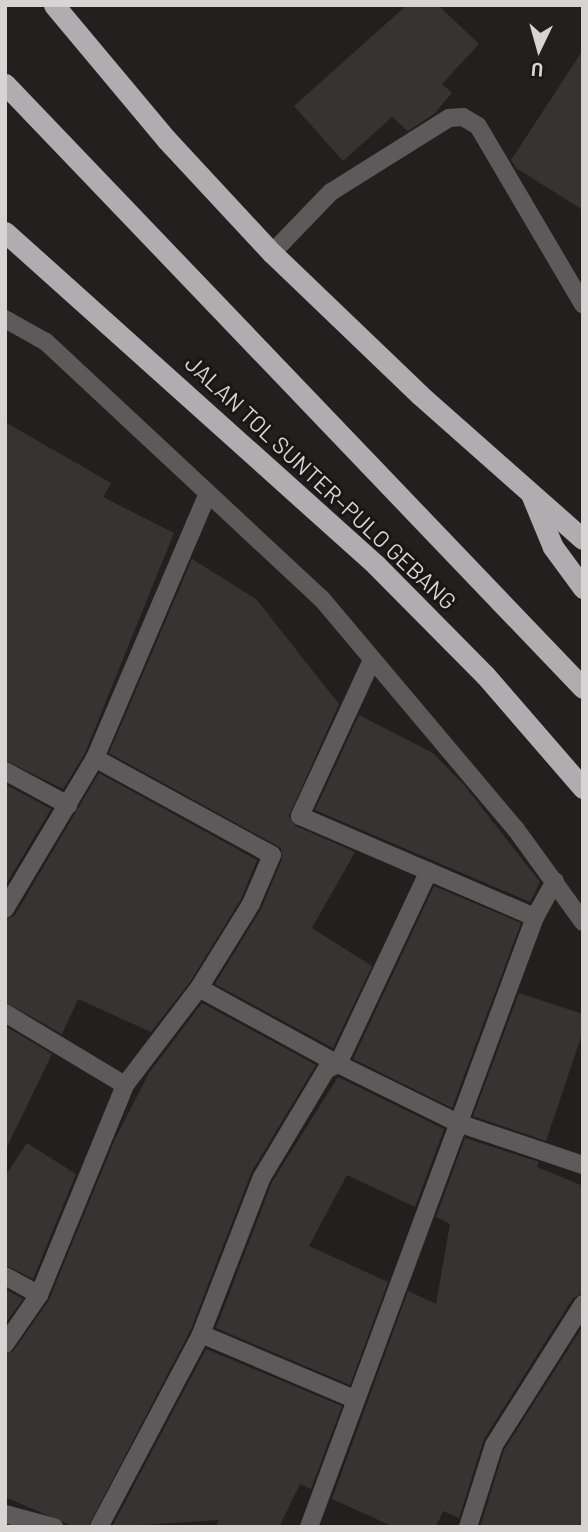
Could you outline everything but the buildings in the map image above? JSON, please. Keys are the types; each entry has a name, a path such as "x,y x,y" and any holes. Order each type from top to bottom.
{"highway":[{"path":"54,5 183,157 272,253 410,386 583,539"},
{"path":"5,84 583,688"},
{"name":"JALAN TOL SUNTER–PULO GEBANG","path":"5,232 376,565 485,675 583,788"},
{"path":"529,489 553,547 583,588"}],"street":[{"path":"272,253 331,192 449,118 463,117 478,126 583,304"},
{"path":"5,319 47,342 207,495 299,575 555,881 583,922"},
{"path":"5,909 95,758 207,495"},
{"path":"372,660 300,816 536,917"},
{"path":"5,1344 39,1295 125,1085 199,988 251,904 272,855 95,758"},
{"path":"5,771 68,805"},
{"path":"99,1527 201,1335 262,1177 326,1070 338,1064 429,871"},
{"path":"309,1527 354,1399 536,917 555,881"},
{"path":"199,988 338,1064 458,1123 583,1165"},
{"path":"5,1013 125,1085"},
{"path":"5,1276 39,1295"},
{"path":"468,1527 495,1446 583,1304"},
{"path":"201,1335 354,1399"},
{"path":"5,1514 54,1527"}]}
